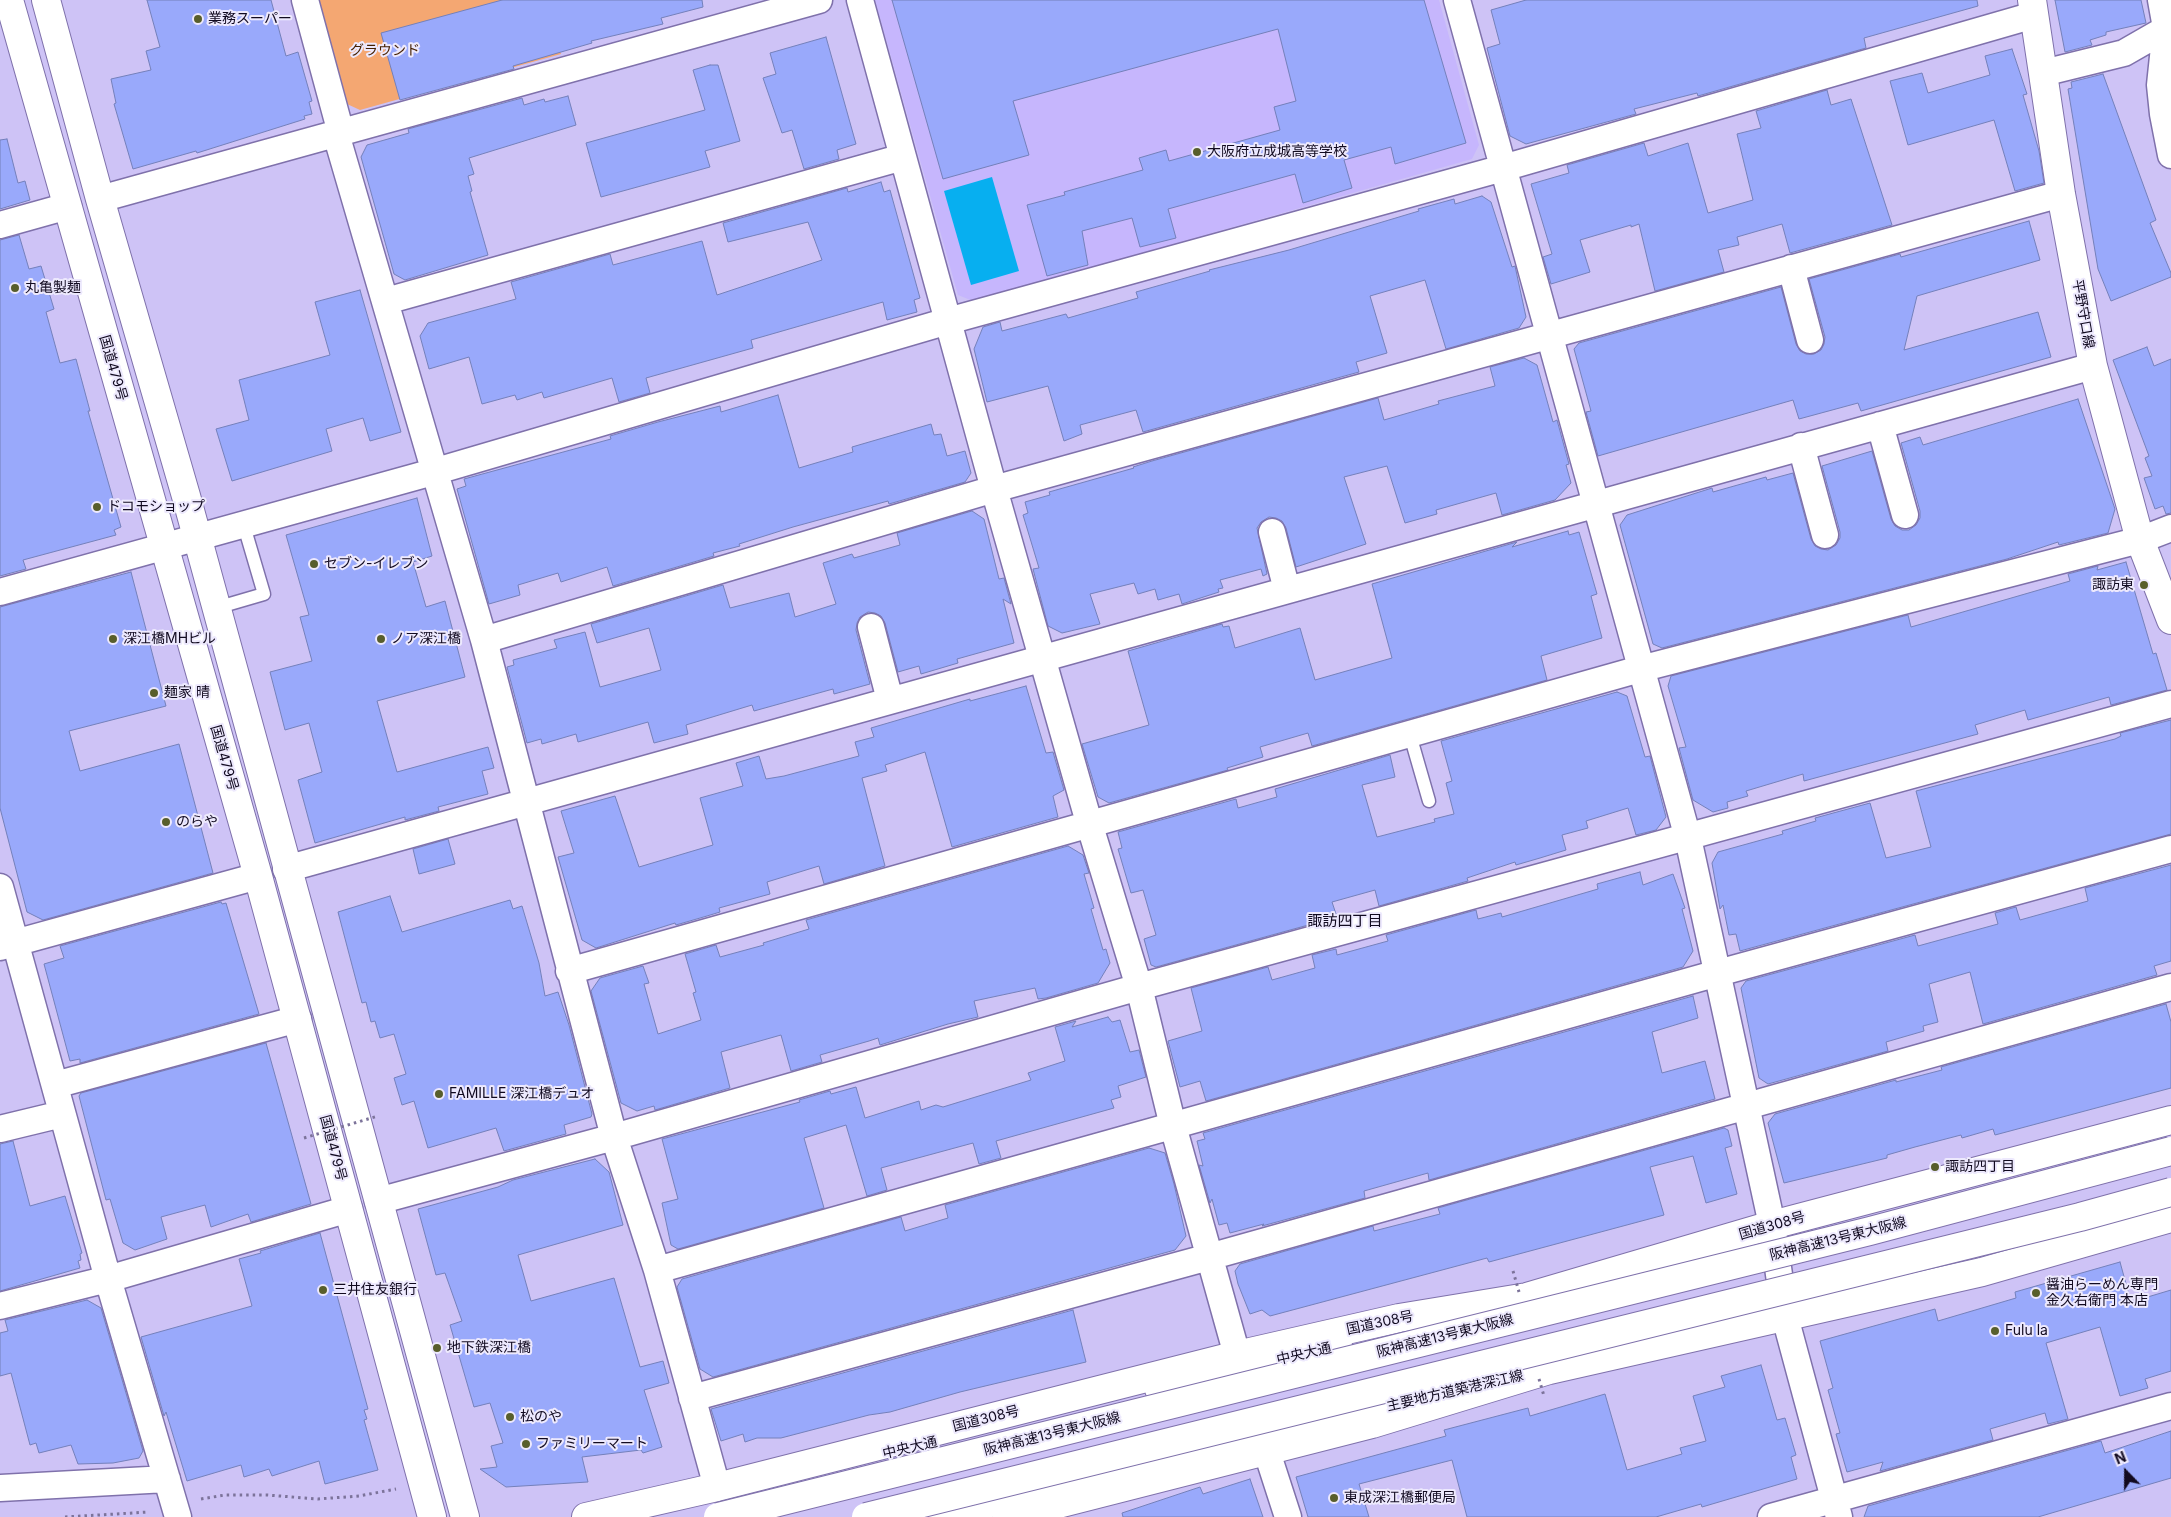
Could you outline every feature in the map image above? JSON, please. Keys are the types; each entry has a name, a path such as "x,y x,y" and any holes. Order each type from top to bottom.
{"main road":[{"name":"国道479号","path":"9,0 298,1019 432,1517"},
{"path":"46,0 100,199 197,539 465,1517"},
{"name":"平野守口線","path":"2033,7 2061,194 2093,366 2140,540 2171,620"},
{"name":"国道308号","path":"586,1517 716,1487 1237,1355 1399,1318 1527,1297 1772,1225 2171,1120"},
{"name":"阪神高速13号東大阪線","path":"718,1517 1870,1231 2171,1151"},
{"path":"866,1517 2080,1217 2171,1192"},
{"path":"1880,1266 1994,1248 2085,1228 2171,1206"},
{"path":"1007,1517 1372,1424 1549,1370 1982,1272 2171,1218"},
{"name":"中央大通","path":"625,1517 1458,1317 1527,1297"},
{"name":"主要地方道築港深江線","path":"933,1517 1361,1412 1549,1370"}],"street":[{"path":"305,0 338,133 433,472 484,640 569,971 614,1137 657,1270 716,1487"},
{"path":"100,199 819,0"},
{"path":"860,0 994,489 1090,826 1139,987 1173,1126 1237,1355"},
{"path":"1457,0 1688,838 1772,1225 1785,1316 1837,1508"},
{"path":"2161,0 2169,31 2160,85 2163,114 2171,155"},
{"path":"0,592 244,526 433,472 948,321 1503,168 2033,7"},
{"path":"2043,73 2124,53 2169,31"},
{"path":"386,301 903,157"},
{"path":"484,640 994,489 2061,194"},
{"path":"0,225 68,206"},
{"path":"1791,268 1810,340"},
{"path":"286,869 2093,366"},
{"path":"1880,425 1905,515"},
{"path":"1801,446 1825,535"},
{"path":"569,971 1090,826 1640,669 2140,540 2171,528"},
{"path":"1272,532 1287,590"},
{"path":"871,627 890,700"},
{"path":"378,1201 614,1137 1139,987 2171,704"},
{"path":"657,1270 1718,973 2171,849"},
{"path":"8,944 258,876"},
{"path":"0,887 8,944 55,1085 108,1279 173,1499 0,1488"},
{"path":"692,1398 1209,1257 2171,987"},
{"path":"55,1085 298,1019"},
{"path":"0,1129 62,1114"},
{"path":"0,1306 108,1279 350,1209"},
{"path":"1771,1517 1837,1508 2171,1406"},
{"path":"1266,1450 1288,1517"}],"lane":[{"path":"216,608 264,594 244,526"},
{"path":"1410,735 1429,801"}],"path":[{"path":"304,1138 378,1116"},
{"path":"65,1517 161,1511 173,1499 199,1500 225,1495 267,1495 318,1500 359,1496 402,1488"}],"shaded area":[{"name":"大阪府立成城高等学校","path":"875,0 1439,0 1479,145 1472,159 973,301 958,295"}],"green space":[{"name":"グラウンド","path":"318,0 544,0 561,54 360,110 347,104"}],"water":[{"path":"992,177 1019,271 971,285 944,191"}],"building":[{"path":"147,0 271,0 286,56 298,52 312,101 309,102 312,114 304,116 305,119 197,153 196,151 133,169 114,104 116,103 111,79 151,70 146,51 160,47"},
{"path":"502,0 702,0 703,7 661,18 663,24 591,41 592,43 513,66 514,69 400,100 381,33"},
{"path":"892,0 1424,0 1466,143 1395,164 1391,147 1344,160 1352,188 1303,203 1295,174 1168,209 1176,238 1140,247 1132,218 1082,231 1088,265 1047,276 1027,205 1065,195 1064,192 1143,170 1139,158 1166,150 1169,161 1280,130 1274,107 1296,101 1278,29 1013,101 1029,155 943,179"},
{"path":"1526,0 1977,0 1978,6 1864,38 1866,48 1698,96 1697,93 1634,109 1636,114 1526,144 1510,136 1487,48 1500,44 1491,10"},
{"path":"2055,0 2141,0 2146,23 2106,32 2106,35 2090,40 2092,45 2065,52"},
{"path":"826,37 856,144 837,150 839,159 804,169 792,130 782,133 763,78 776,74 770,53"},
{"path":"2012,49 2027,94 2023,95 2039,151 2044,183 2015,191 1994,120 1908,145 1890,81 1922,73 1928,93 1990,75 1985,56"},
{"path":"710,65 718,65 740,141 705,151 710,167 601,197 586,143 705,110 693,70"},
{"path":"2103,74 2156,220 2150,223 2171,273 2171,277 2111,301 2098,269 2068,89 2072,88 2071,82"},
{"path":"1827,90 1831,105 1851,99 1892,225 1790,253 1782,224 1737,237 1739,245 1718,250 1724,272 1655,291 1639,224 1631,227 1631,225 1580,240 1590,272 1551,284 1543,257 1552,254 1531,184 1569,173 1567,165 1644,143 1648,156 1688,143 1708,213 1753,200 1737,134 1761,128 1756,111"},
{"path":"568,96 576,125 469,158 474,174 468,176 472,191 470,192 488,255 405,280 394,274 361,157 367,145 409,133 408,129 522,98 524,105 544,99 545,102"},
{"path":"7,139 18,183 25,181 30,200 0,209 0,140"},
{"path":"881,182 884,192 890,190 920,298 914,300 917,312 887,320 883,302 751,340 753,348 646,378 650,393 619,402 612,378 544,398 542,392 517,400 515,395 482,404 469,357 429,369 420,336 428,323 516,299 511,282 610,254 613,265 702,241 717,295 822,260 808,222 728,242 723,223 847,188 848,192"},
{"path":"1482,196 1491,202 1512,267 1515,266 1526,317 1519,328 1446,349 1425,280 1370,296 1387,353 1356,362 1359,372 1143,432 1136,410 1080,425 1082,434 1064,441 1048,386 987,402 974,349 983,327 1000,322 1002,331 1066,314 1068,318 1138,298 1136,292 1209,270 1289,250 1454,199 1455,204"},
{"path":"2029,221 2040,260 1917,296 1904,350 2038,312 2051,357 1861,411 1858,403 1799,419 1793,400 1598,456 1586,412 1591,411 1574,349 1579,343 1781,287 1796,344 1800,351 1806,354 1814,354 1821,350 1825,337 1809,279 1900,254 1901,257"},
{"path":"19,235 29,269 41,266 54,309 46,312 60,363 76,359 90,411 88,411 121,527 114,530 116,535 23,560 26,569 0,576 0,240"},
{"path":"360,290 401,432 370,441 363,418 326,429 332,451 232,481 216,429 249,420 239,380 330,355 315,302"},
{"path":"2147,347 2154,366 2171,359 2171,513 2166,514 2163,506 2155,509 2144,478 2152,476 2145,458 2149,456 2113,360"},
{"path":"1524,358 1537,365 1553,422 1557,420 1569,464 1566,465 1571,483 1555,500 1502,515 1496,493 1436,510 1437,514 1405,523 1387,466 1344,477 1366,544 1296,567 1286,528 1282,521 1269,517 1261,522 1257,528 1267,574 1263,576 1261,569 1220,580 1223,588 1218,589 1219,592 1182,604 1179,594 1158,600 1155,589 1138,594 1134,583 1090,594 1100,624 1062,633 1048,626 1033,569 1039,568 1023,515 1028,513 1025,502 1050,495 1049,492 1134,468 1152,461 1378,398 1384,420 1439,404 1438,401 1495,386 1490,367"},
{"path":"778,395 799,468 853,452 852,447 931,424 934,435 941,434 947,456 965,451 971,473 965,482 889,504 888,501 793,527 739,544 740,546 713,553 714,556 613,586 607,567 561,582 558,573 518,585 520,595 489,604 457,489 466,486 464,479 611,439 610,436 658,422 720,406 721,412"},
{"path":"2078,399 2115,509 2108,533 2059,545 2058,542 2007,559 1662,648 1653,644 1620,525 1627,515 1712,488 1713,492 1766,477 1767,480 1793,473 1811,539 1815,546 1828,550 1836,545 1840,538 1840,532 1822,466 1872,451 1891,519 1895,526 1902,530 1909,530 1916,525 1920,518 1920,511 1901,443 1920,437 1923,445"},
{"path":"417,498 432,556 413,562 426,607 445,601 465,677 377,701 397,772 488,747 494,768 482,771 488,794 438,807 439,811 405,820 405,817 315,843 298,780 322,772 309,723 285,730 270,672 312,661 300,617 309,615 286,535"},
{"path":"972,511 984,519 999,579 1004,578 1011,604 1003,599 1014,643 957,659 958,663 921,674 919,666 898,672 885,623 881,616 868,612 860,617 856,630 870,684 834,694 833,689 754,711 752,705 686,725 688,734 654,743 648,722 578,742 576,734 542,744 541,739 527,743 507,667 514,665 513,660 557,648 554,640 585,632 600,687 661,670 649,628 597,643 591,624 723,585 730,608 789,593 795,617 836,604 823,563 852,554 854,558 900,545 897,533"},
{"path":"1568,531 1569,535 1579,532 1597,594 1591,596 1602,638 1541,656 1547,680 1312,746 1308,733 1260,747 1263,757 1227,768 1228,770 1109,803 1098,797 1082,744 1149,725 1128,651 1222,624 1223,627 1229,626 1235,648 1300,628 1315,680 1392,658 1372,584 1517,542 1512,547"},
{"path":"2126,562 2153,654 2156,653 2167,690 2111,705 2109,697 2028,720 2025,710 1975,725 1978,734 1804,781 1803,774 1746,791 1748,796 1727,802 1728,808 1713,812 1693,800 1679,748 1686,747 1668,686 1671,676 1908,615 1911,627 2070,581 2068,574 2098,566 2097,570"},
{"path":"131,572 166,706 69,731 80,771 179,744 213,873 43,920 27,912 0,808 0,607"},
{"path":"1026,686 1046,753 1053,752 1064,790 1053,796 1058,817 952,847 925,752 885,765 887,771 862,778 885,866 824,884 819,866 767,882 770,894 719,908 720,912 676,925 675,923 596,948 582,940 558,857 574,853 561,811 615,796 639,867 713,845 700,798 743,786 736,763 759,756 766,779 784,776 859,756 855,742 874,737 871,728 970,699 970,701"},
{"path":"1617,692 1627,696 1645,757 1650,756 1666,817 1656,830 1636,835 1628,808 1586,821 1588,828 1562,835 1566,850 1516,865 1515,862 1467,878 1468,881 1379,906 1375,890 1332,902 1336,914 1330,916 1330,919 1156,967 1151,965 1144,939 1156,935 1143,890 1131,893 1118,849 1122,848 1118,832 1236,799 1238,808 1277,797 1275,789 1390,755 1395,777 1362,785 1377,837 1435,822 1434,819 1454,814 1446,783 1452,781 1441,741"},
{"path":"2171,720 2171,834 1740,951 1736,934 1729,935 1723,905 1720,909 1712,863 1718,852 1783,834 1782,831 1816,821 1815,818 1870,803 1886,858 1931,847 1916,791 2115,739 2121,736 2120,733"},
{"path":"448,839 455,864 419,874 413,849"},
{"path":"1068,846 1083,855 1089,873 1084,874 1094,908 1091,909 1103,950 1106,949 1110,963 1098,983 1046,998 1038,999 1035,988 974,1001 978,1017 948,1024 880,1045 878,1038 820,1055 822,1062 791,1071 781,1035 721,1052 730,1088 655,1110 654,1106 637,1111 621,1103 591,991 600,978 643,966 649,983 644,984 658,1034 701,1020 693,993 696,992 685,954 716,945 720,957 764,945 763,943 809,929 806,920"},
{"path":"2171,865 2171,961 2154,966 2157,975 1983,1024 1970,972 1929,984 1938,1022 1923,1026 1924,1031 1886,1042 1888,1051 1768,1084 1759,1078 1741,988 1746,981 1915,935 1918,946 1998,924 1995,913 2016,907 2020,920 2088,901 2085,888"},
{"path":"1640,872 1643,885 1673,874 1685,908 1682,909 1693,951 1683,967 1206,1101 1200,1081 1180,1087 1168,1041 1202,1031 1191,988 1268,967 1272,980 1315,968 1312,955 1336,949 1337,955 1388,941 1386,935 1476,910 1478,919 1501,913 1502,917 1598,889 1597,884"},
{"path":"390,896 402,932 510,900 513,909 522,906 539,963 545,996 558,992 569,1025 592,1114 591,1117 564,1125 566,1134 504,1151 496,1128 428,1148 414,1101 402,1105 394,1078 406,1074 394,1034 380,1038 375,1021 371,1022 366,1002 362,1003 338,912"},
{"path":"221,902 222,904 226,903 259,1014 80,1063 80,1059 70,1061 44,964 64,958 60,946"},
{"path":"1693,996 1698,1018 1652,1032 1662,1073 1705,1061 1715,1099 1429,1180 1428,1173 1364,1191 1365,1198 1262,1226 1264,1224 1230,1233 1227,1223 1219,1225 1212,1199 1210,1203 1199,1165 1203,1166 1197,1141 1205,1139 1203,1133"},
{"path":"2166,1004 2171,1022 2171,1088 1995,1135 1993,1129 1962,1138 1961,1135 1887,1155 1887,1158 1784,1183 1768,1123 1775,1114 1896,1080 1896,1082 1942,1070 1941,1067"},
{"path":"1108,1017 1112,1022 1120,1020 1130,1052 1139,1050 1146,1077 1118,1086 1121,1097 1111,1100 1114,1108 996,1141 1001,1158 979,1164 973,1143 881,1168 887,1190 867,1196 846,1125 804,1138 824,1208 678,1249 671,1245 662,1203 678,1199 662,1139 800,1102 799,1100 830,1091 831,1094 856,1087 865,1118 919,1101 921,1110 936,1105 943,1107 1031,1080 1028,1073 1065,1061 1055,1027 1076,1021 1072,1027"},
{"path":"266,1043 311,1204 251,1222 248,1214 211,1227 205,1205 161,1217 167,1239 135,1250 123,1243 110,1199 106,1200 79,1096 81,1093"},
{"path":"1724,1128 1728,1130 1732,1146 1725,1148 1737,1194 1706,1203 1693,1156 1650,1167 1664,1215 1489,1262 1487,1258 1270,1316 1262,1310 1250,1314 1238,1284 1235,1271 1240,1264 1373,1226 1374,1231 1440,1214 1438,1208"},
{"path":"13,1141 30,1206 65,1196 82,1253 80,1254 81,1260 78,1261 80,1268 0,1291 0,1144"},
{"path":"1149,1148 1165,1153 1174,1184 1186,1236 1175,1250 713,1377 700,1369 677,1287 682,1279 901,1217 905,1231 948,1218 945,1205"},
{"path":"595,1159 609,1172 623,1225 518,1255 531,1301 614,1278 640,1367 663,1361 669,1383 644,1390 662,1447 643,1453 641,1450 582,1457 588,1482 506,1487 480,1469 497,1467 491,1446 503,1443 490,1403 474,1407 450,1325 462,1321 445,1273 436,1275 418,1209 498,1187 513,1180"},
{"path":"320,1233 368,1409 364,1410 367,1419 364,1420 378,1470 325,1484 319,1461 272,1476 269,1469 244,1477 241,1465 187,1481 166,1412 164,1416 141,1337 252,1306 239,1259"},
{"path":"2120,1262 2131,1302 2171,1290 2171,1371 2145,1379 2148,1388 2120,1396 2100,1327 2046,1343 2068,1419 2048,1424 2045,1413 1990,1429 1993,1440 1880,1471 1883,1462 1847,1472 1836,1434 1840,1433 1828,1390 1833,1388 1820,1341 1935,1309 1938,1321 2016,1298 2015,1292"},
{"path":"87,1300 101,1308 143,1451 139,1458 113,1463 78,1464 71,1445 39,1453 36,1443 30,1445 11,1373 0,1376 0,1333 8,1331 5,1320"},
{"path":"1073,1310 1086,1362 781,1438 757,1438 745,1442 743,1434 721,1441 711,1409"},
{"path":"1761,1365 1777,1420 1785,1418 1796,1455 1791,1457 1797,1479 1702,1507 1701,1504 1656,1517 1467,1517 1452,1460 1359,1484 1369,1517 1308,1517 1296,1477 1446,1436 1444,1430 1528,1408 1530,1416 1605,1394 1627,1470 1682,1454 1680,1448 1706,1441 1693,1396 1725,1387 1721,1376"},
{"path":"2171,1431 2171,1478 2038,1517 1864,1517 1868,1506 2101,1441 2105,1453"},
{"path":"1250,1479 1263,1517 1123,1517 1122,1513 1200,1487 1203,1494"}],"place":[{"name":"業務スーパー","path":"198,19"},
{"name":"大阪府立成城高等学校","path":"1197,152"},
{"name":"丸亀製麺","path":"15,288"},
{"name":"ドコモショップ","path":"97,507"},
{"name":"セブン-イレブン","path":"314,564"},
{"name":"諏訪東","path":"2144,585"},
{"name":"深江橋MHビル","path":"113,639"},
{"name":"ノア深江橋","path":"381,639"},
{"name":"麺家 晴","path":"154,693"},
{"name":"のらや","path":"166,822"},
{"name":"FAMILLE 深江橋デュオ","path":"439,1094"},
{"name":"諏訪四丁目","path":"1935,1167"},
{"name":"三井住友銀行","path":"323,1290"},
{"name":"醤油らーめん専門 金久右衛門 本店","path":"2036,1293"},
{"name":"Fulu la","path":"1995,1331"},
{"name":"地下鉄深江橋","path":"437,1348"},
{"name":"松のや","path":"510,1417"},
{"name":"ファミリーマート","path":"526,1444"},
{"name":"東成深江橋郵便局","path":"1334,1498"}],"district":[{"name":"諏訪四丁目","path":"1345,921"}]}
